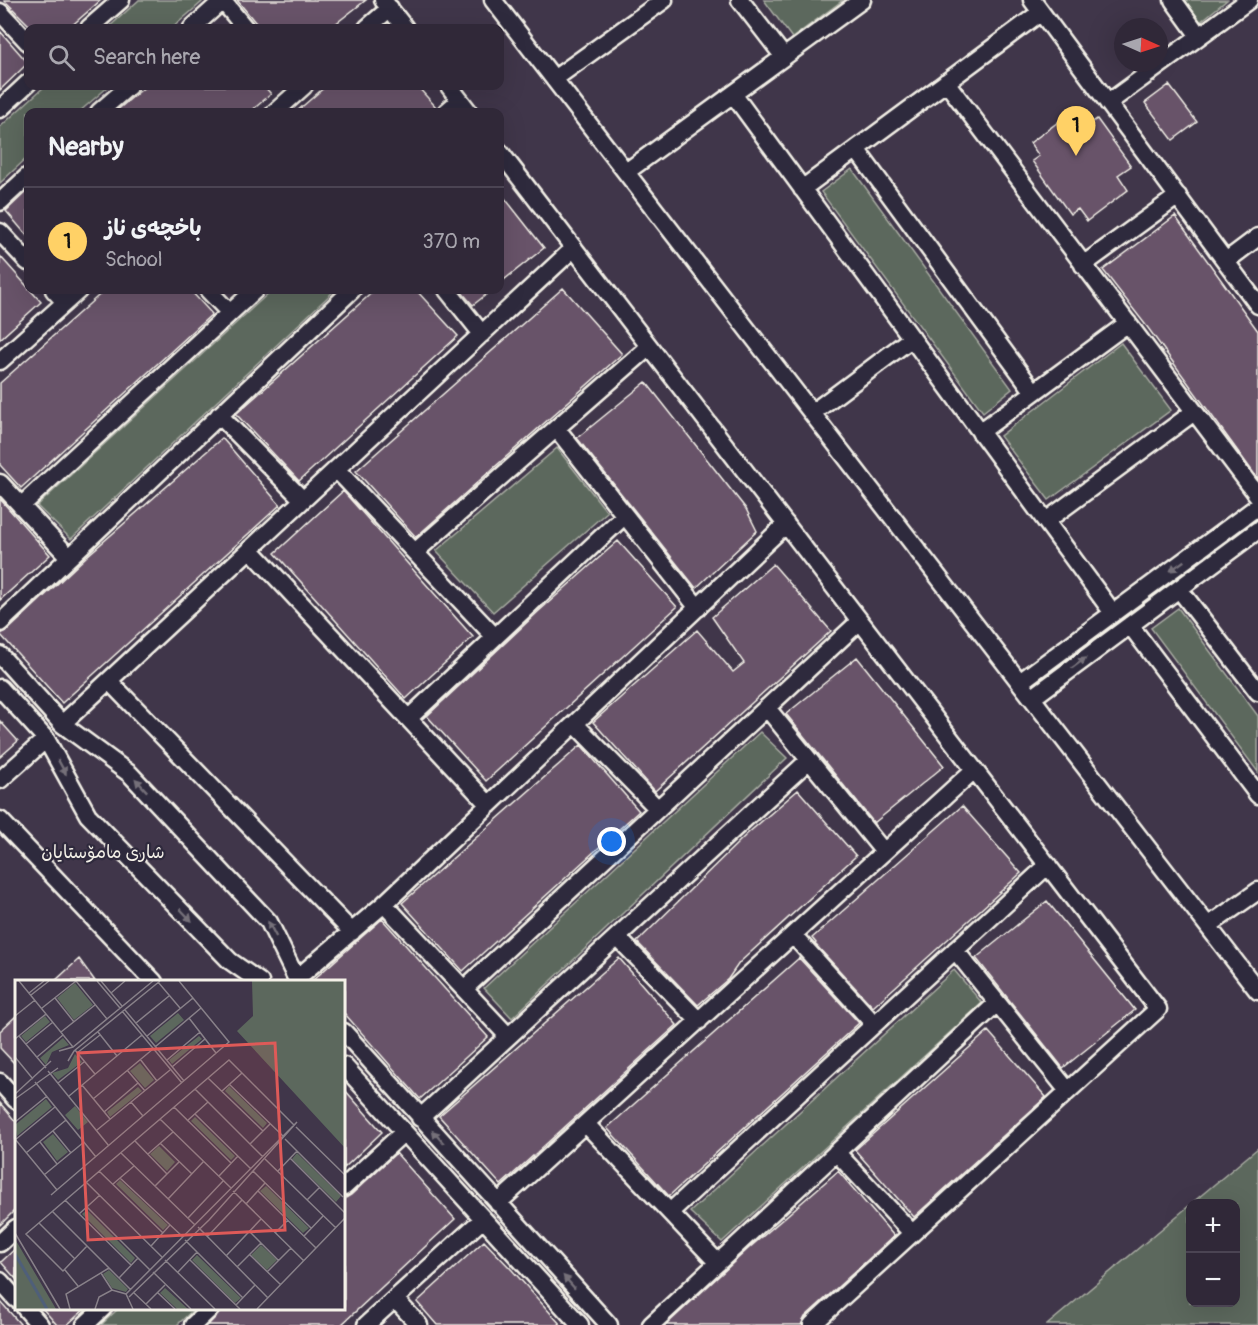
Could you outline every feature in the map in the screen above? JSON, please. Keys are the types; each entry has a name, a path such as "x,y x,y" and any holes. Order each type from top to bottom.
{"street":[{"path":"94,24 121,0"},
{"path":"196,24 222,0 242,24"},
{"path":"493,0 1258,991"},
{"path":"740,0 784,57"},
{"path":"626,172 862,0"},
{"path":"1173,0 1199,36"},
{"path":"1108,103 1248,0"},
{"path":"554,79 660,1"},
{"path":"371,24 386,4 402,24"},
{"path":"802,189 946,82 1037,6 1258,305"},
{"path":"0,12 24,38"},
{"path":"946,82 1258,496"},
{"path":"0,109 24,87"},
{"path":"104,108 124,90"},
{"path":"279,108 296,90"},
{"path":"452,90 465,106"},
{"path":"733,94 1113,613"},
{"path":"856,149 1035,392"},
{"path":"504,157 1158,1009 812,1325"},
{"path":"0,202 24,180"},
{"path":"1083,264 1178,196"},
{"path":"0,232 24,258"},
{"path":"1226,261 1258,237"},
{"path":"62,724 574,248"},
{"path":"212,294 230,313"},
{"path":"21,506 251,294"},
{"path":"0,623 348,294"},
{"path":"450,294 482,334"},
{"path":"0,361 60,296"},
{"path":"980,432 1128,323"},
{"path":"812,413 912,339"},
{"path":"415,552 649,347"},
{"path":"1046,521 1194,412"},
{"path":"219,415 303,500"},
{"path":"557,429 698,608"},
{"path":"336,469 495,637"},
{"path":"0,483 69,557"},
{"path":"1020,682 1258,506"},
{"path":"409,718 624,516"},
{"path":"0,655 62,724 130,774 269,922 297,980 384,904 786,524"},
{"path":"1032,698 1258,530"},
{"path":"1208,543 1220,559"},
{"path":"250,549 489,805"},
{"path":"1179,589 1258,692"},
{"path":"464,989 860,621"},
{"path":"1098,624 1110,640"},
{"path":"1130,625 1258,795"},
{"path":"109,681 352,932"},
{"path":"0,688 46,739 88,815 230,961 258,980"},
{"path":"13,703 30,688"},
{"path":"766,708 884,852"},
{"path":"575,724 658,809"},
{"path":"0,780 46,739"},
{"path":"420,1118 809,760"},
{"path":"498,1203 974,770"},
{"path":"0,820 153,980"},
{"path":"670,1212 1048,865"},
{"path":"1208,926 1258,891"},
{"path":"384,904 508,1036"},
{"path":"793,935 874,1024"},
{"path":"617,937 699,1021"},
{"path":"955,950 1068,1092"},
{"path":"651,1325 997,1003"},
{"path":"345,1033 609,1325"},
{"path":"345,1067 580,1325"},
{"path":"0,1083 15,1099"},
{"path":"586,1124 718,1263"},
{"path":"345,1186 404,1132"},
{"path":"836,1152 912,1233"},
{"path":"445,1177 460,1162"},
{"path":"366,1325 483,1219"},
{"path":"0,1243 15,1229"},
{"path":"0,1281 15,1298"},
{"path":"395,1299 419,1325"},
{"path":"27,1310 40,1325"},
{"path":"85,1325 100,1310"},
{"path":"193,1325 209,1310"}],"green space":[{"path":"139,0 201,0 202,2 177,24 112,24"},
{"path":"764,0 843,0 792,38"},
{"path":"1185,0 1227,0 1200,22"},
{"path":"41,90 104,90 84,108 24,108 24,161 0,183 0,127"},
{"path":"852,169 1012,389 983,412 821,192"},
{"path":"268,294 331,294 71,539 37,506"},
{"path":"1121,343 1171,410 1049,500 1000,436"},
{"path":"557,448 607,512 493,612 436,551"},
{"path":"1178,608 1258,716 1258,772 1151,628"},
{"path":"760,732 787,758 512,1018 484,988"},
{"path":"954,970 982,1003 722,1242 690,1212"},
{"path":"1258,1148 1258,1325 1047,1325 1186,1208 1186,1307 1240,1307 1240,1199 1197,1199"},
{"path":"117,1310 193,1310 177,1325 101,1325"}],"building":[{"path":"4,0 101,0 74,24 28,24"},
{"path":"237,0 366,0 335,24 257,24"},
{"path":"0,31 24,58 24,67 0,90"},
{"path":"1169,85 1197,122 1173,140 1145,103"},
{"path":"141,90 268,90 271,94 255,108 120,108"},
{"path":"321,90 421,90 436,107 435,108 301,108"},
{"path":"1073,111 1085,127 1097,119 1131,166 1118,175 1128,190 1087,221 1078,209 1070,214 1032,161 1039,156 1030,143"},
{"path":"24,194 24,232 6,211"},
{"path":"504,197 544,248 504,280"},
{"path":"1175,216 1258,331 1258,479 1103,270"},
{"path":"0,256 24,283 24,294 34,294 41,302 0,339"},
{"path":"563,288 622,354 416,537 356,471"},
{"path":"100,294 194,294 212,314 21,488 0,465 0,383"},
{"path":"371,294 420,294 458,336 299,481 236,414"},
{"path":"463,294 487,294 473,305"},
{"path":"646,382 746,509 757,531 696,588 577,438"},
{"path":"222,438 280,505 62,703 0,634 7,631 87,556"},
{"path":"343,491 473,637 406,699 275,553"},
{"path":"0,499 50,555 0,600"},
{"path":"618,541 677,607 486,781 427,716"},
{"path":"773,564 831,631 655,791 593,722 697,630 733,672 744,663 712,617"},
{"path":"857,657 944,766 874,823 786,714"},
{"path":"0,721 18,741 0,757"},
{"path":"581,745 639,811 463,971 402,903"},
{"path":"798,790 856,856 739,963 728,979 698,1005 637,942 747,834"},
{"path":"962,806 1021,873 873,1007 812,938"},
{"path":"1047,901 1135,1010 1063,1068 976,958"},
{"path":"382,919 488,1037 420,1099 345,1014 345,980 313,980"},
{"path":"619,958 677,1025 501,1185 439,1116"},
{"path":"799,958 859,1023 669,1196 607,1128"},
{"path":"79,959 94,980 56,980"},
{"path":"15,1017 15,1064 0,1048 0,1031"},
{"path":"988,1031 1046,1097 914,1217 855,1150"},
{"path":"345,1090 382,1132 345,1167"},
{"path":"0,1103 15,1121 15,1210 0,1225"},
{"path":"396,1153 455,1219 341,1325 208,1325 222,1310 345,1310 345,1198"},
{"path":"838,1171 894,1236 805,1317 801,1325 666,1325 748,1249"},
{"path":"484,1241 561,1325 437,1325 417,1302"},
{"path":"15,1249 15,1278 1,1262"},
{"path":"0,1301 21,1325 0,1325"},
{"path":"44,1310 84,1310 67,1325 57,1325"}],"place":[{"name":"باخچەی ناز","path":"1076,156"}],"district":[{"name":"شاری مامۆستایان","path":"103,852"}]}
